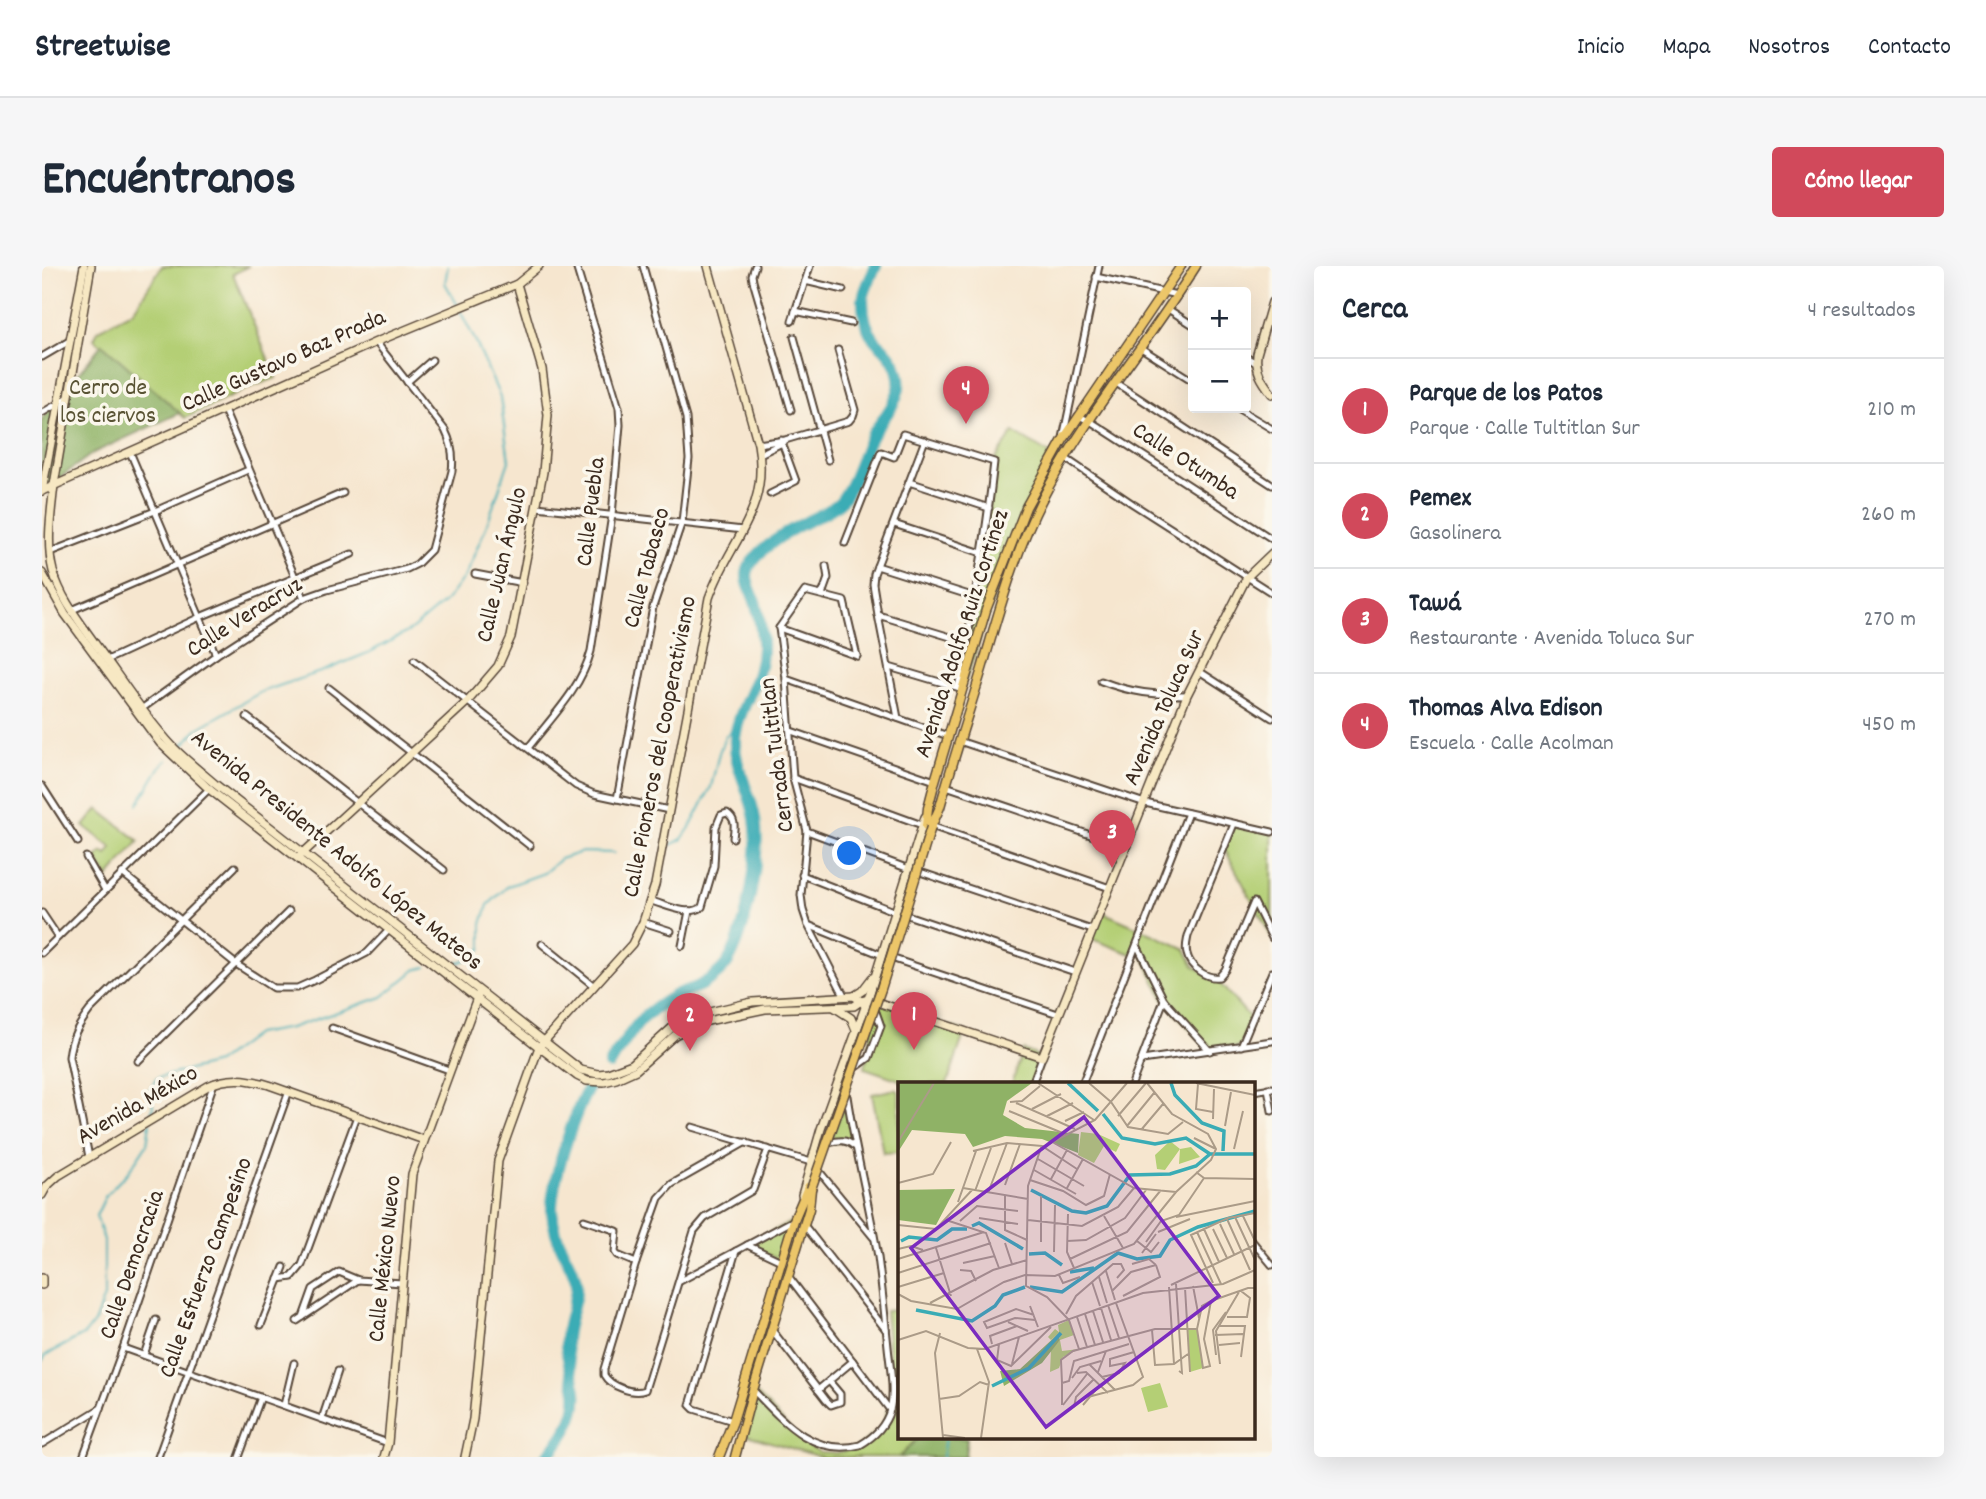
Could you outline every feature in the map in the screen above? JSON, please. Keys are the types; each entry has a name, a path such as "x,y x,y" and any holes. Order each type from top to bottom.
{"main road":[{"name":"Avenida Adolfo Ruiz Cortinez","path":"719,1457 733,1421 794,1220 809,1189 881,989 928,826 928,808 960,688 986,610 1026,507 1062,440 1181,266"},
{"name":"Avenida Adolfo Ruiz Cortinez","path":"928,826 940,807 998,613 1036,512 1065,458 1196,266"},
{"path":"1026,507 1036,512"},
{"name":"Avenida Adolfo Ruiz Cortinez","path":"735,1457 809,1209 809,1189"}],"street":[{"path":"42,491 84,266"},
{"name":"Avenida Presidente Adolfo López Mateos","path":"92,266 54,485 50,552 52,568 58,588 165,749 478,994 577,1076 587,1081 604,1082 636,1070 675,1035 690,1026 732,1014 765,1009 854,1006 862,1000"},
{"name":"Calle Gustavo Baz Prada","path":"42,491 376,342 517,284 539,266"},
{"name":"Calle Puebla","path":"528,748 579,682 587,667 612,514 620,425 619,408 576,266"},
{"name":"Calle Tabasco","path":"617,799 653,607 682,523 689,459 685,418 643,266"},
{"name":"Calle Pioneros del Cooperativismo","path":"465,1457 473,1419 498,1161 541,1045 632,944 643,922 651,901 709,598 758,495 761,478 758,444 708,266"},
{"path":"755,266 753,281 791,410"},
{"path":"792,321 810,266"},
{"path":"1062,440 1099,266"},
{"path":"1096,278 1177,295"},
{"path":"805,281 843,289"},
{"name":"Calle Juan Ángulo","path":"301,855 468,701 498,667 511,637 537,507 546,450 548,415 542,369 517,284"},
{"path":"1272,302 1269,324 1256,363 1259,375 1272,394"},
{"path":"1168,309 1188,321"},
{"path":"795,311 851,323"},
{"path":"42,357 80,335"},
{"path":"794,337 828,460"},
{"name":"Calle Veracruz","path":"140,710 216,655 304,598 407,569 417,564 430,550 452,471 452,450 445,430 376,342"},
{"path":"1141,348 1188,378"},
{"path":"758,444 783,441 849,421 855,410 838,350"},
{"path":"407,382 432,360"},
{"path":"1251,360 1256,363"},
{"path":"1116,383 1272,485"},
{"path":"42,413 69,397"},
{"path":"224,410 304,598"},
{"path":"1245,413 1272,429"},
{"name":"Calle Otumba","path":"1078,416 1090,421 1272,539"},
{"path":"845,543 881,452 894,457 903,433 994,462 960,688 889,667"},
{"path":"898,718 873,584 874,574 925,440"},
{"path":"760,454 783,441"},
{"path":"770,494 796,481 783,441"},
{"path":"130,452 216,655"},
{"path":"1065,458 1272,593"},
{"path":"42,544 47,546 50,552 155,511 248,470"},
{"path":"909,482 989,508"},
{"path":"72,610 343,493"},
{"path":"537,507 743,530"},
{"path":"894,524 982,553"},
{"name":"Avenida Toluca Sur","path":"1033,1082 1187,695 1247,578 1272,553"},
{"path":"107,660 200,617 352,554"},
{"path":"826,566 830,597"},
{"path":"877,566 975,597"},
{"path":"42,574 52,568"},
{"name":"Avenida Presidente Adolfo López Mateos","path":"42,574 65,614 140,710"},
{"path":"475,574 523,583"},
{"path":"820,594 828,578"},
{"path":"805,591 820,594 844,601 857,656 779,628 805,591"},
{"path":"878,615 967,642"},
{"name":"Cerrada Tultitlan","path":"779,628 786,679 793,778 807,831 800,895 808,925 845,997"},
{"path":"414,660 576,786 617,799 669,810"},
{"path":"1199,671 1272,718"},
{"path":"786,679 948,736"},
{"path":"1101,681 1138,693 1187,695"},
{"path":"329,688 530,846"},
{"path":"247,717 444,870"},
{"path":"790,731 935,781"},
{"path":"960,741 1145,803 1272,832"},
{"path":"793,778 1110,888"},
{"path":"42,786 78,842"},
{"path":"42,953 212,786"},
{"path":"946,786 1126,847"},
{"path":"651,901 689,911 702,907 714,866 716,827 721,815 727,813 732,816 735,822 733,838"},
{"path":"1083,1082 1188,813"},
{"path":"1234,824 1188,936 1186,953 1201,972 1211,977 1219,977 1225,970 1254,902 1272,938"},
{"name":"Avenida Adolfo Ruiz Cortinez","path":"799,1206 811,1162 856,1034 862,1000 878,968 909,869 928,826"},
{"name":"Avenida Adolfo Ruiz Cortinez","path":"809,1209 829,1143 894,959 920,872 928,826"},
{"path":"807,831 909,869"},
{"path":"86,857 105,890"},
{"path":"89,1157 69,1057 70,1042 75,1029 90,1010 235,867"},
{"path":"920,872 1092,930"},
{"path":"122,873 236,964 268,986 281,989 297,988 315,981 367,953 392,926"},
{"path":"802,875 896,912"},
{"path":"903,890 914,893"},
{"path":"138,1061 289,911"},
{"path":"682,946 689,911"},
{"path":"42,913 58,937"},
{"path":"907,915 1075,972"},
{"path":"643,922 671,931"},
{"path":"808,925 882,955"},
{"path":"542,944 594,986"},
{"path":"1137,946 1164,1000 1210,1052"},
{"path":"894,959 1058,1014"},
{"path":"842,1110 844,1086 869,1015 862,1000 878,968"},
{"path":"1241,1046 1272,972"},
{"name":"Calle México Nuevo","path":"384,1457 410,1184 478,994"},
{"path":"1262,999 1272,996"},
{"name":"Avenida Presidente Adolfo López Mateos","path":"541,1045 581,1070 608,1073 632,1063 665,1032 686,1019 752,1002 845,997 880,1002 1042,1057"},
{"path":"1133,1082 1164,1000"},
{"path":"833,1007 851,1018 856,1034"},
{"path":"332,1028 449,1070"},
{"path":"1142,1060 1272,1041"},
{"name":"Avenida México","path":"42,1195 58,1176 146,1122 223,1080 245,1079 289,1091 424,1140"},
{"name":"Calle Democracia","path":"83,1457 214,1083"},
{"path":"1270,1088 1272,1111"},
{"name":"Calle Esfuerzo Campesino","path":"158,1457 289,1091"},
{"path":"820,1452 837,1453 856,1448 871,1439 883,1427 890,1410 892,1392 886,1317 874,1238 847,1096"},
{"path":"279,1279 292,1278 302,1265 357,1116"},
{"path":"692,1126 811,1162"},
{"path":"829,1143 843,1140 855,1146"},
{"path":"746,1142 680,1178 664,1191 654,1210 636,1263 604,1369 604,1375 611,1383 636,1392 641,1392 648,1385 697,1226 705,1218 752,1190 768,1150"},
{"path":"820,1172 874,1238"},
{"path":"584,1220 617,1231 615,1252 636,1263"},
{"path":"680,1281 794,1220"},
{"path":"804,1225 886,1331"},
{"path":"1254,1243 1272,1265"},
{"path":"747,1245 781,1261"},
{"path":"733,1421 694,1409 690,1405 736,1251"},
{"path":"261,1325 284,1267"},
{"path":"303,1317 313,1289 339,1272 358,1280 402,1283"},
{"path":"789,1277 890,1410"},
{"path":"42,1278 42,1285"},
{"path":"297,1321 358,1280"},
{"path":"144,1355 156,1320"},
{"path":"772,1330 818,1390 831,1405 836,1405 840,1394 829,1381"},
{"path":"123,1348 387,1443"},
{"path":"818,1390 853,1361"},
{"path":"284,1405 294,1363"},
{"path":"322,1419 338,1371"},
{"path":"753,1390 804,1443 812,1447"},
{"path":"239,1457 261,1397"},
{"path":"42,1444 101,1408"}],"green space":[{"path":"162,266 249,266 233,274 276,378 185,418 94,339 98,330 133,311"},
{"name":"Cerro de los ciervos","path":"102,344 180,413 93,453 42,491 42,419"},
{"path":"1013,432 1053,456 1022,516 963,689 958,687 975,597 994,462"},
{"path":"98,809 139,841 108,878 96,859 103,852 107,855 112,848 84,826"},
{"path":"1234,824 1272,832 1272,938 1224,848"},
{"path":"1100,911 1186,949 1194,966 1215,978 1252,1020 1241,1046 1210,1052 1164,1000 1138,946 1134,955 1089,938"},
{"path":"880,1002 965,1031 948,1082 901,1082 865,1068 873,1021"},
{"path":"1023,1050 1042,1057 1033,1082 1013,1082"},
{"path":"896,1089 898,1091 898,1152 883,1153 872,1094"},
{"path":"847,1096 854,1146 849,1142 829,1143"},
{"path":"794,1220 781,1261 747,1245"},
{"path":"898,1310 898,1440 916,1440 899,1457 821,1457 743,1434 753,1390 804,1443 820,1452 837,1453 856,1448 883,1427 892,1392 885,1311"},
{"path":"916,1440 967,1440 965,1457 899,1457"}],"waterway":[{"path":"448,266 445,283 457,304"},
{"path":"609,1064 647,1014 677,994 703,984 720,971 730,958 742,928 754,870 756,834 753,809 739,769 735,738 737,725 762,656 761,628 747,574 758,555 774,541 840,502 850,487 872,435 895,400 899,389 896,366 872,336 864,311 866,287 876,266"},
{"path":"181,747 197,729 261,692 370,652 411,630 446,601 466,574 509,461 500,397 459,309"},
{"path":"671,845 682,839 691,826 711,787 725,737 737,724"},
{"path":"138,804 167,760"},
{"path":"457,963 473,957 482,948 482,924 488,905 508,886 544,873 560,859 582,852 614,853"},
{"path":"151,1118 153,1105 149,1090 157,1078 217,1063 256,1034 290,1028 382,997 415,970 426,967"},
{"path":"546,1457 568,1427 575,1409 576,1391 566,1339 576,1281 558,1240 552,1211 555,1183 564,1148 588,1089"},
{"path":"42,1361 46,1355 85,1334 95,1321 104,1297 104,1240 96,1216 106,1195 129,1171 147,1144 150,1123"},
{"path":"942,1457 945,1440"}],"place":[{"name":"Thomas Alva Edison","path":"966,424"},
{"name":"Tawá","path":"1112,868"},
{"name":"Parque de los Patos","path":"914,1050"},
{"name":"Pemex","path":"690,1051"}]}
